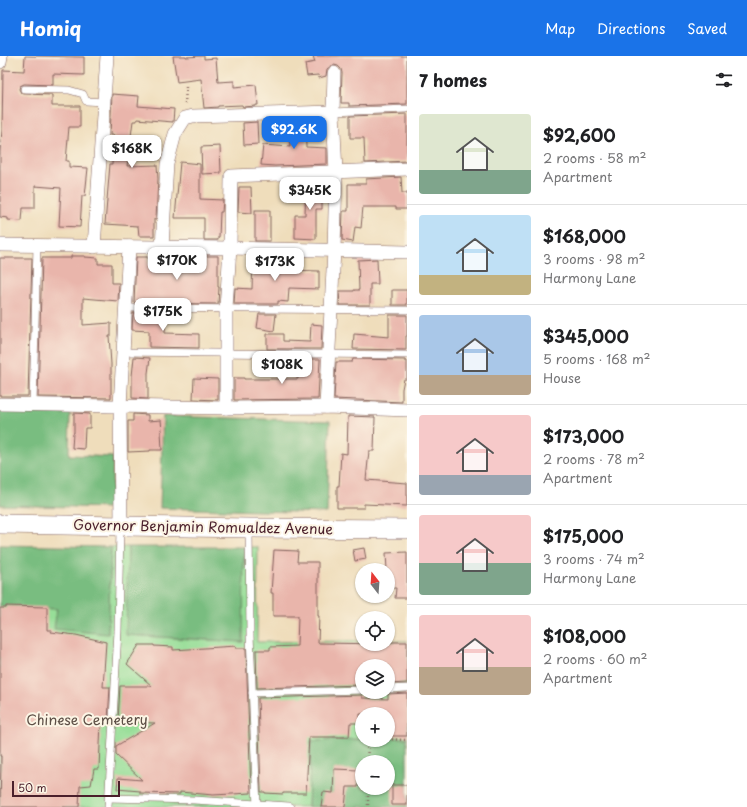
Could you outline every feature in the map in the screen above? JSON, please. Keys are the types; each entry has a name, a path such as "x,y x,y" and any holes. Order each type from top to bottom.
{"main road":[{"name":"Governor Benjamin Romualdez Avenue","path":"0,524 407,529"}],"street":[{"path":"0,62 1,56"},
{"path":"94,246 107,56"},
{"path":"326,407 334,250 336,172 333,112 334,73"},
{"path":"162,247 167,164 175,134 185,118 193,116 333,112"},
{"path":"226,408 226,308 230,248 231,176 407,169"},
{"path":"0,245 407,252"},
{"path":"120,526 120,406 129,247"},
{"path":"0,404 226,408 326,407 407,410"}],"lane":[{"path":"24,89 69,90 83,94 86,101 104,102"},
{"path":"333,112 407,109"},
{"path":"33,404 37,246"},
{"path":"125,308 407,310"},
{"path":"123,352 407,355"},
{"path":"108,807 118,631 120,526"},
{"path":"249,528 250,635 257,806"},
{"path":"395,689 407,688"},
{"path":"252,693 355,690"},
{"path":"108,798 194,804 291,807"}],"path":[{"path":"395,740 407,740"},
{"path":"368,795 368,807"}],"green space":[{"path":"0,411 70,413 69,455 113,457 111,508 0,505"},
{"path":"163,416 330,421 327,513 160,508"},
{"path":"0,545 111,547 108,634 54,629 57,609 0,606"},
{"name":"Chinese Cemetery","path":"111,547 128,547 127,635 242,642 244,547 258,547 257,642 355,641 355,651 395,651 395,641 407,641 407,738 395,738 395,707 355,707 355,739 311,741 308,807 0,807 0,606 57,609 108,634"},
{"path":"128,547 244,547 243,642 126,635"},
{"path":"395,738 407,738 407,807 308,807 311,741 355,739 355,747 395,747"}],"building":[{"path":"25,56 84,57 84,75 53,74 53,85 24,84 20,86 19,89 21,93 24,94 52,95 52,106 80,106 80,127 69,127 66,161 69,161 69,167 88,168 85,196 82,196 80,227 59,226 61,188 35,186 35,208 23,208 22,221 8,220 8,218 0,217 0,152 3,70 24,71"},
{"path":"173,56 204,56 204,59 216,58 218,82 234,81 234,87 256,85 258,105 243,107 242,105 218,106 204,108 201,79 177,82"},
{"path":"313,56 407,56 407,104 349,106 349,103 341,103 341,69 334,65 327,69 326,76 319,78 318,75 307,76 305,64 315,62"},
{"path":"112,94 139,96 138,106 174,109 173,122 137,119 137,121 133,121 127,166 157,165 158,179 154,236 139,236 138,226 105,224 114,135 110,135"},
{"path":"407,114 407,161 365,163 364,138 350,138 350,116"},
{"path":"289,121 305,121 306,147 327,148 327,164 275,166 261,165 263,145 290,147"},
{"path":"257,122 258,144 244,145 243,123"},
{"path":"220,146 221,173 202,174 201,147"},
{"path":"180,162 200,164 200,199 223,200 222,212 220,212 218,240 204,240 204,218 175,218"},
{"path":"401,177 402,193 407,193 407,209 396,209 396,207 363,207 361,228 355,227 353,242 342,240 343,211 348,211 348,184 366,184 366,179"},
{"path":"322,180 322,209 316,209 316,239 295,238 295,215 305,215 306,181"},
{"path":"239,187 251,187 252,213 238,212"},
{"path":"255,210 270,210 270,241 255,241"},
{"path":"71,256 98,258 98,264 112,264 112,283 119,283 118,301 83,298 83,325 111,323 111,336 109,336 111,398 38,397 42,258 71,258"},
{"path":"203,256 218,256 218,304 134,303 136,257 148,257 148,263 170,263 170,259 203,259"},
{"path":"0,258 32,258 28,396 0,396"},
{"path":"253,258 291,258 290,270 319,271 319,289 289,288 288,302 278,301 278,304 234,304 235,288 252,289"},
{"path":"377,259 378,284 370,284 370,305 339,305 340,291 359,290 358,260"},
{"path":"392,290 407,290 407,305 392,305"},
{"path":"133,313 165,313 165,333 199,334 199,348 149,347 149,331 132,330"},
{"path":"259,314 276,314 274,331 257,328"},
{"path":"389,315 407,315 406,350 353,349 354,334 389,337"},
{"path":"311,324 322,325 321,349 267,349 267,334 283,334 283,341 310,342"},
{"path":"134,357 150,358 148,373 148,399 132,398"},
{"path":"298,359 320,359 318,399 234,400 234,378 298,379"},
{"path":"353,359 407,361 407,379 404,379 402,402 334,399 336,362 352,362"},
{"path":"194,378 218,379 218,400 193,399"},
{"path":"74,413 90,414 90,428 85,428 84,449 72,448"},
{"path":"133,414 148,415 148,421 161,420 162,450 128,452 128,421 133,421"},
{"path":"348,416 375,417 374,451 369,451 366,480 407,483 407,506 364,504 364,508 337,508 337,486 339,486 341,453 347,454"},
{"path":"364,548 366,559 355,561 353,550"},
{"path":"274,550 298,551 297,562 318,562 318,643 355,644 355,651 395,651 395,642 407,642 407,683 395,684 395,659 355,659 355,685 257,688 256,650 270,650 270,647 297,646 298,616 273,616 273,593 271,593"},
{"path":"407,552 407,598 395,598 395,563 387,563 386,553"},
{"path":"6,606 47,607 47,630 106,642 103,687 110,687 108,721 101,721 99,769 94,769 91,785 80,786 79,807 0,807 0,608 6,608"},
{"path":"139,645 173,647 173,650 236,646 236,648 246,648 251,793 213,795 180,792 180,794 140,793 140,791 117,789 118,778 142,780 116,755 116,746 155,723 118,722 120,686 152,686 127,664"},
{"path":"407,693 407,736 395,736 395,707 355,707 355,723 350,723 349,737 309,737 306,793 283,794 261,792 258,698 355,695 355,699 395,699 395,694"},
{"path":"334,769 355,770 355,787 347,787 345,807 321,807 323,792 333,793"},
{"path":"395,785 407,785 407,805 392,805 392,795 395,795"}]}
